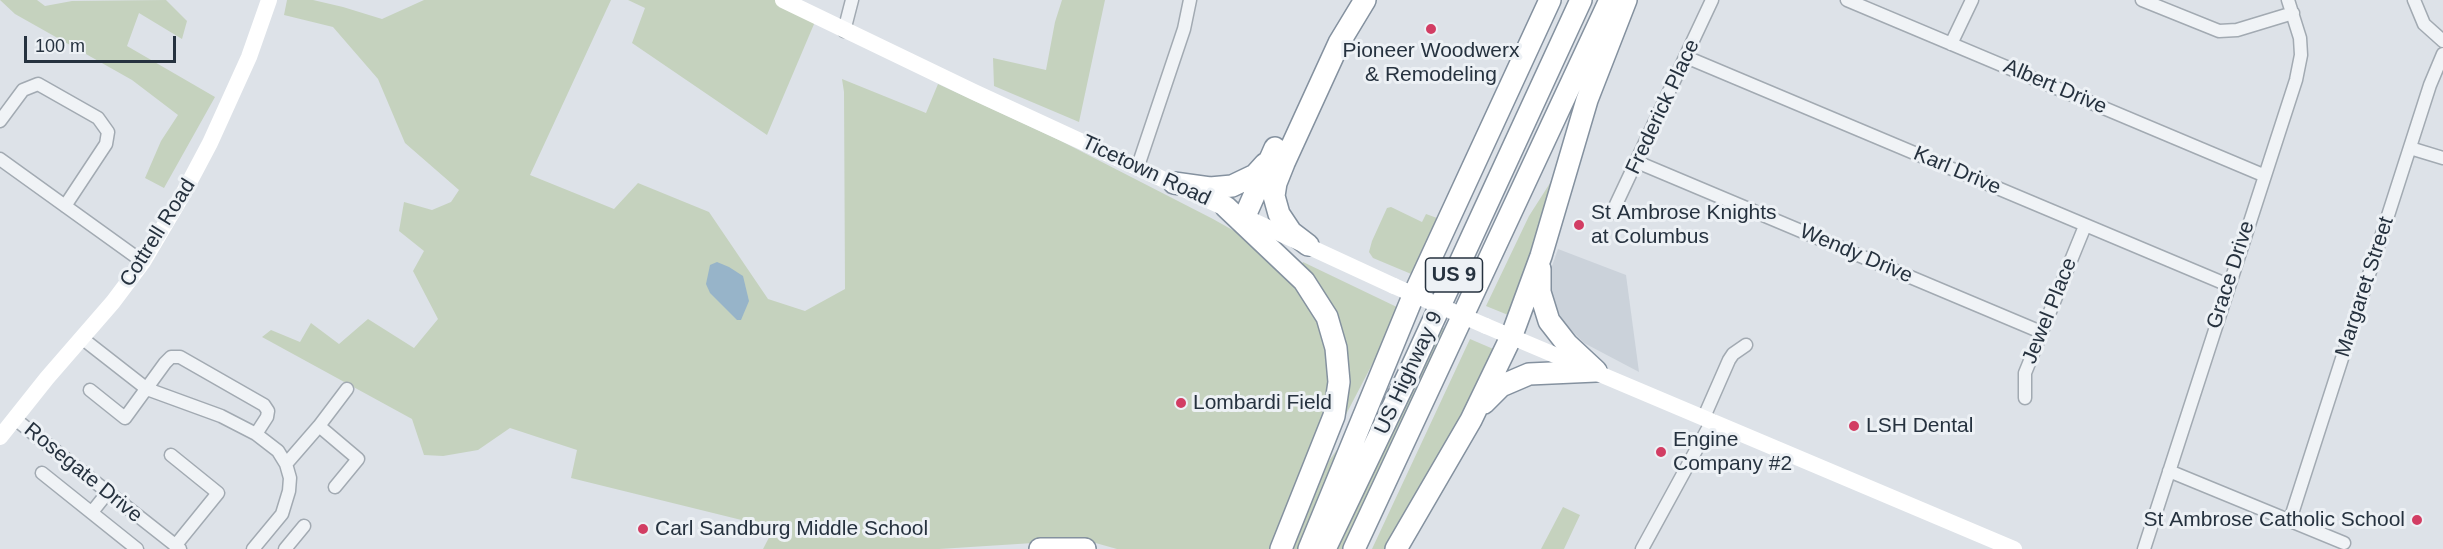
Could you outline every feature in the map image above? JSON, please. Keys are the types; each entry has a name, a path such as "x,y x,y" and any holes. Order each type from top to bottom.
{"highway":[{"path":"1281,549 1300,505 1336,406 1339,372 1334,337 1322,307 1304,280 1236,212 1271,157 1324,42 1348,0"},
{"path":"1308,245 1291,231 1279,214 1274,196 1276,183 1334,52 1365,0"},
{"path":"1309,549 1411,301 1550,0"},
{"name":"US Highway 9","path":"1325,549 1405,382 1581,0"},
{"name":"US Highway 9","path":"1354,549 1610,0"},
{"path":"1396,549 1471,420 1512,335 1541,256 1573,143 1626,0"},
{"path":"1174,183 1210,188 1232,186 1255,175 1271,157"},
{"path":"1541,256 1540,292 1549,321 1566,344 1596,371"},
{"path":"1300,505 1411,301"},
{"path":"1471,420 1492,393 1519,377 1541,372 1596,371"},
{"path":"1040,549 1085,549"}],"street":[{"name":"Cottrell Road","path":"0,437 46,378 83,339 142,262 198,169 249,57 269,0"},
{"name":"Ticetown Road","path":"783,0 844,31 1394,286 2014,549"},
{"path":"844,31 852,0"},
{"path":"1138,166 1184,29 1190,0"},
{"name":"Frederick Place","path":"1612,213 1712,0"},
{"name":"Albert Drive","path":"1847,0 2264,175"},
{"path":"1951,44 1972,0"},
{"path":"2142,0 2219,31 2237,30 2293,13"},
{"name":"Grace Drive","path":"2144,549 2296,80 2301,56 2300,38 2288,0"},
{"path":"2414,0 2424,24 2443,41"},
{"name":"Margaret Street","path":"2290,520 2430,85 2443,54"},
{"name":"Karl Drive","path":"1686,57 2228,285"},
{"path":"0,121 23,90 38,84 98,118 108,132 106,144 65,206"},
{"path":"2410,148 2443,158"},
{"path":"0,159 142,262"},
{"name":"Wendy Drive","path":"1637,162 2041,332"},
{"name":"Jewel Place","path":"2025,398 2025,373 2085,226"},
{"path":"83,339 147,389 221,416 256,434 278,450 286,464 290,478 289,491 282,514 253,549"},
{"path":"1642,549 1708,419 1729,360 1733,354 1746,345"},
{"path":"90,390 125,418 165,363 171,357 180,357 264,405 268,411 267,417 256,434"},
{"path":"286,464 347,389"},
{"name":"Rosegate Drive","path":"15,418 177,547"},
{"path":"319,426 358,459 335,487"},
{"path":"171,455 218,493 177,547"},
{"path":"2169,471 2344,543"},
{"path":"42,473 137,549"},
{"path":"92,512 108,492"},
{"path":"285,549 304,526"}],"shaded area":[{"path":"1558,249 1626,275 1639,372 1584,343 1563,322 1553,300 1551,287 1552,266"}],"green space":[{"path":"0,0 37,0 45,6 72,1 166,0 187,21 182,39 139,13 127,46 215,97 164,188 145,178 161,141 178,115 132,80 15,14"},
{"path":"287,0 313,0 382,19 424,0 611,0 530,175 614,209 638,183 709,212 768,299 805,311 845,289 844,92 842,79 926,113 938,84 1059,140 1213,219 1245,237 1304,293 1320,320 1332,363 1327,413 1271,549 1117,549 1092,542 1065,541 939,549 763,549 774,528 571,478 577,450 510,428 478,450 443,456 424,455 412,419 262,337 271,330 300,342 311,323 339,344 368,319 414,348 438,319 413,271 424,251 399,231 404,202 432,210 451,202 459,190 405,143 378,79 333,27 284,15"},
{"path":"628,0 784,0 817,17 767,135 632,43 645,8"},
{"path":"1062,0 1105,0 1079,122 994,86 993,58 1046,70 1055,22"},
{"path":"1484,118 1488,120 1416,276 1373,258 1369,252 1372,241 1387,208 1391,207 1422,222 1426,214 1437,218"},
{"path":"1559,169 1513,317 1486,306 1529,216"},
{"path":"1303,262 1401,309 1341,424 1346,358 1300,267"},
{"path":"1439,326 1449,330 1344,549 1336,549"},
{"path":"1470,339 1498,351 1389,549 1372,549"},
{"path":"1348,434 1305,549 1289,549 1329,461"},
{"path":"1563,507 1580,515 1564,549 1541,549"}],"water":[{"path":"717,262 743,276 749,301 741,320 737,320 710,293 706,284 710,265"}],"place":[{"name":"Pioneer Woodwerx & Remodeling","path":"1431,29"},
{"name":"St Ambrose Knights at Columbus","path":"1579,225"},
{"name":"Lombardi Field","path":"1181,403"},
{"name":"LSH Dental","path":"1854,426"},
{"name":"Engine Company #2","path":"1661,452"},
{"name":"St Ambrose Catholic School","path":"2417,520"},
{"name":"Carl Sandburg Middle School","path":"643,529"}]}
